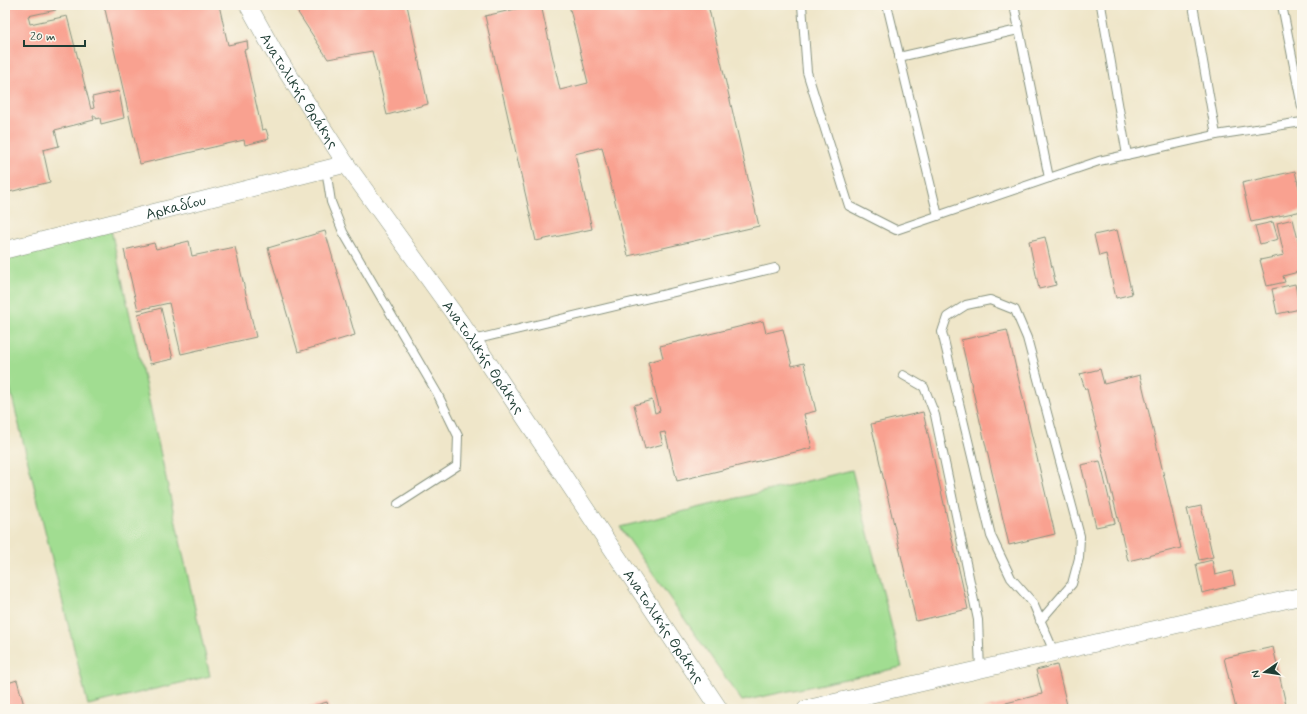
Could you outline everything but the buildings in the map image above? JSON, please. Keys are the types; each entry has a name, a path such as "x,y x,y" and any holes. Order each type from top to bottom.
{"street":[{"name":"Ανατολικής Θράκης","path":"248,5 274,52 346,164 473,340 719,709"},
{"name":"Αρκαδίου","path":"5,250 346,164"},
{"path":"806,709 1302,596"}],"lane":[{"path":"802,5 807,72 849,206 896,230 1099,161 1216,135 1302,122"},
{"path":"887,5 938,216"},
{"path":"1014,5 1049,178"},
{"path":"1101,5 1127,155"},
{"path":"1193,5 1216,135"},
{"path":"1282,5 1302,107"},
{"path":"899,57 1018,30"},
{"path":"326,169 331,202 343,232 437,394 458,436 457,466 398,504"},
{"path":"473,340 775,268"},
{"path":"1040,621 1072,584 1079,558 1080,536 1027,338 1015,310 990,300 966,305 947,317 942,332 991,536 1011,578 1033,603 1040,621 1054,652"},
{"path":"903,375 924,387 935,415 978,620 980,670"}],"green space":[{"path":"111,230 210,676 88,705 5,368 5,257"},
{"path":"852,470 902,667 742,701 620,527"}]}
